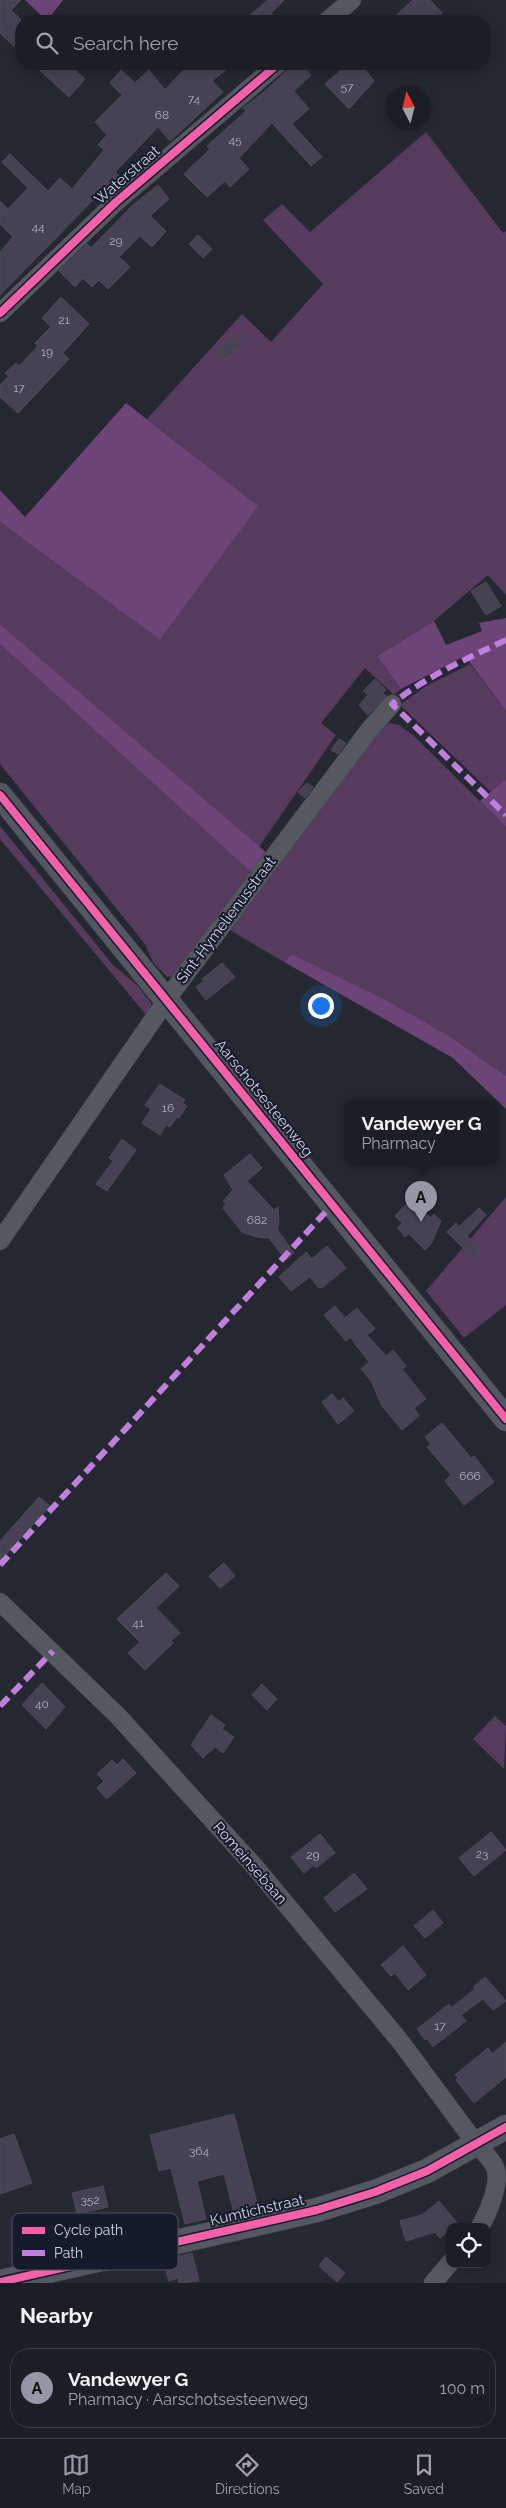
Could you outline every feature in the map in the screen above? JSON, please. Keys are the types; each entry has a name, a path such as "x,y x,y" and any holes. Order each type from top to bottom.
{"main road":[{"name":"Aarschotsesteenweg","path":"0,794 506,1419"},
{"name":"Kumtichstraat","path":"178,2242 317,2210 375,2192 410,2178 477,2145 506,2127"},
{"name":"Kumtichstraat","path":"0,2282 53,2270"}],"street":[{"path":"335,15 352,0"},
{"name":"Waterstraat","path":"0,313 116,202 271,70"},
{"name":"Sint-Hymelienusstraat","path":"0,1241 167,1000 263,869 292,835 370,729 392,704"},
{"name":"Romeinsebaan","path":"0,1602 118,1716 255,1867 400,2041 477,2145 487,2155 496,2171 494,2193 482,2223"},
{"path":"433,2283 446,2268"}],"shaded area":[{"path":"25,0 63,0 52,15 41,15"},
{"path":"426,132 503,233 506,231 506,595 488,575 434,621 377,656 401,689 394,695 365,668 321,723 336,735 259,847 0,624 0,522 160,640 257,506 147,419 242,314 271,342 323,284 263,220 282,204 310,232"},
{"path":"126,403 258,506 160,640 0,522 0,490 25,517"},
{"path":"506,618 506,711 465,656 401,689 377,656 434,621 446,645 482,631 479,623"},
{"path":"0,624 269,855 254,875 0,644"},
{"path":"0,644 254,875 176,976 167,977 153,962 145,944 0,764"},
{"path":"470,664 506,711 506,779 491,792 400,705 426,686"},
{"path":"389,723 399,725 414,736 506,827 506,1076 448,1035 386,1000 292,954 284,962 230,930 378,733"},
{"path":"506,779 506,827 480,801"},
{"path":"0,826 113,965 137,985 151,1003 153,1009 148,1017 0,839"},
{"path":"292,954 386,1000 448,1035 506,1076 506,1109 499,1100 497,1100 453,1058 284,962"},
{"path":"506,1197 506,1305 464,1338 426,1291"},
{"path":"495,1716 506,1726 504,1769 473,1739"}],"building":[{"path":"0,0 21,0 11,10 16,15 15,47 0,33"},
{"path":"268,0 284,0 271,13 273,15 250,15"},
{"path":"413,0 430,0 442,13 440,15 397,15"},
{"path":"40,70 75,70 85,79 69,97"},
{"path":"121,70 135,83 149,70 165,90 183,70 226,70 212,81 223,92 170,141 158,127 115,172 119,176 112,183 115,187 103,198 99,194 0,295 0,252 13,237 0,224 0,201 8,209 28,188 2,162 10,154 48,191 60,178 72,189 104,150 98,145 107,135 95,122 122,95 110,83"},
{"path":"288,70 306,70 311,75 294,91 309,109 292,124 322,157 311,166 272,123 239,158 249,169 230,187 225,181 207,197 184,174 210,149 207,146 246,111 243,108"},
{"path":"341,70 366,70 374,81 349,109 325,84"},
{"path":"158,185 169,199 150,216 166,231 152,247 140,236 119,257 130,267 108,289 99,280 92,287 83,278 75,287 59,271 87,244 91,248 133,205"},
{"path":"198,235 212,249 203,258 189,244"},
{"path":"61,297 89,324 63,353 69,359 18,413 0,397 0,385 9,376 5,373 16,363 19,366 38,346 35,343 51,327 42,318"},
{"path":"235,334 243,343 225,360 216,352"},
{"path":"486,582 501,606 486,615 471,591"},
{"path":"375,679 386,690 383,693 386,696 368,715 359,705 368,695 363,691"},
{"path":"339,739 346,743 338,754 331,750"},
{"path":"307,783 313,787 305,798 298,792"},
{"path":"222,963 235,977 206,1000 196,987 204,981 202,979"},
{"path":"160,1084 185,1100 182,1103 187,1106 170,1127 166,1125 160,1135 142,1123 151,1109 145,1105"},
{"path":"122,1139 136,1150 107,1191 96,1184 113,1161 109,1158"},
{"path":"250,1154 262,1168 247,1181 274,1210 278,1207 279,1224 277,1229 294,1253 286,1260 269,1238 257,1237 242,1232 223,1208 226,1204 223,1201 233,1190 224,1175"},
{"path":"412,1198 431,1218 434,1214 441,1221 431,1244 425,1250 409,1234 405,1237 398,1228 402,1223 395,1216"},
{"path":"479,1208 486,1215 467,1236 481,1251 474,1259 447,1232 456,1223 459,1227"},
{"path":"327,1246 346,1268 323,1287 319,1288 310,1277 291,1291 279,1277 306,1252 312,1259"},
{"path":"335,1306 345,1318 357,1308 375,1329 367,1335 386,1356 393,1350 406,1366 402,1369 426,1399 414,1408 419,1416 402,1430 382,1406 371,1381 361,1369 369,1362 350,1337 346,1341 324,1315"},
{"path":"332,1394 339,1402 343,1398 354,1411 338,1424 322,1402"},
{"path":"442,1423 471,1458 474,1456 494,1482 464,1505 445,1481 451,1475 427,1447 431,1444 425,1437"},
{"path":"39,1497 50,1506 0,1561 0,1541"},
{"path":"224,1563 235,1576 220,1588 209,1576"},
{"path":"166,1573 179,1586 156,1608 180,1633 171,1641 173,1643 145,1670 128,1653 140,1642 117,1619"},
{"path":"42,1683 65,1707 46,1729 22,1705"},
{"path":"262,1684 277,1699 267,1710 252,1695"},
{"path":"211,1715 225,1725 222,1729 234,1737 223,1753 215,1747 203,1758 191,1745"},
{"path":"123,1759 136,1773 107,1799 97,1788 104,1781 97,1774 112,1760 117,1765"},
{"path":"491,1832 506,1850 474,1876 459,1858"},
{"path":"320,1834 335,1853 316,1868 314,1865 304,1873 291,1857"},
{"path":"354,1873 367,1889 335,1912 324,1898"},
{"path":"433,1910 443,1923 425,1938 414,1926"},
{"path":"403,1946 426,1975 408,1990 395,1973 391,1976 381,1965"},
{"path":"485,1977 506,2001 493,2010 483,1999 461,2015 466,2021 433,2047 417,2029 449,2004 451,2008 475,1989 473,1987"},
{"path":"506,2042 506,2077 474,2103 456,2080 458,2078 455,2075 488,2048 492,2054"},
{"path":"234,2114 258,2207 234,2213 224,2174 197,2181 206,2219 185,2224 171,2168 159,2171 150,2135"},
{"path":"14,2134 32,2183 0,2194 0,2139"},
{"path":"103,2186 108,2207 77,2213 72,2193"},
{"path":"439,2201 457,2223 446,2223 446,2233 440,2238 435,2232 406,2241 400,2221 422,2215"},
{"path":"192,2253 199,2281 179,2283 178,2278 169,2281 166,2270 178,2270 178,2256"},
{"path":"326,2257 345,2273 337,2282 319,2266"}],"marked path":[{"path":"506,640 433,676 392,704 506,815"},
{"path":"0,1565 332,1205"},
{"path":"0,1706 53,1651"}],"cycle path":[{"path":"0,313 116,202 271,70"},
{"path":"0,795 506,1419"},
{"path":"178,2242 317,2210 375,2192 427,2171 506,2127"},
{"path":"0,2282 53,2270"}],"place":[{"name":"Vandewyer G","path":"421,1222"}]}
